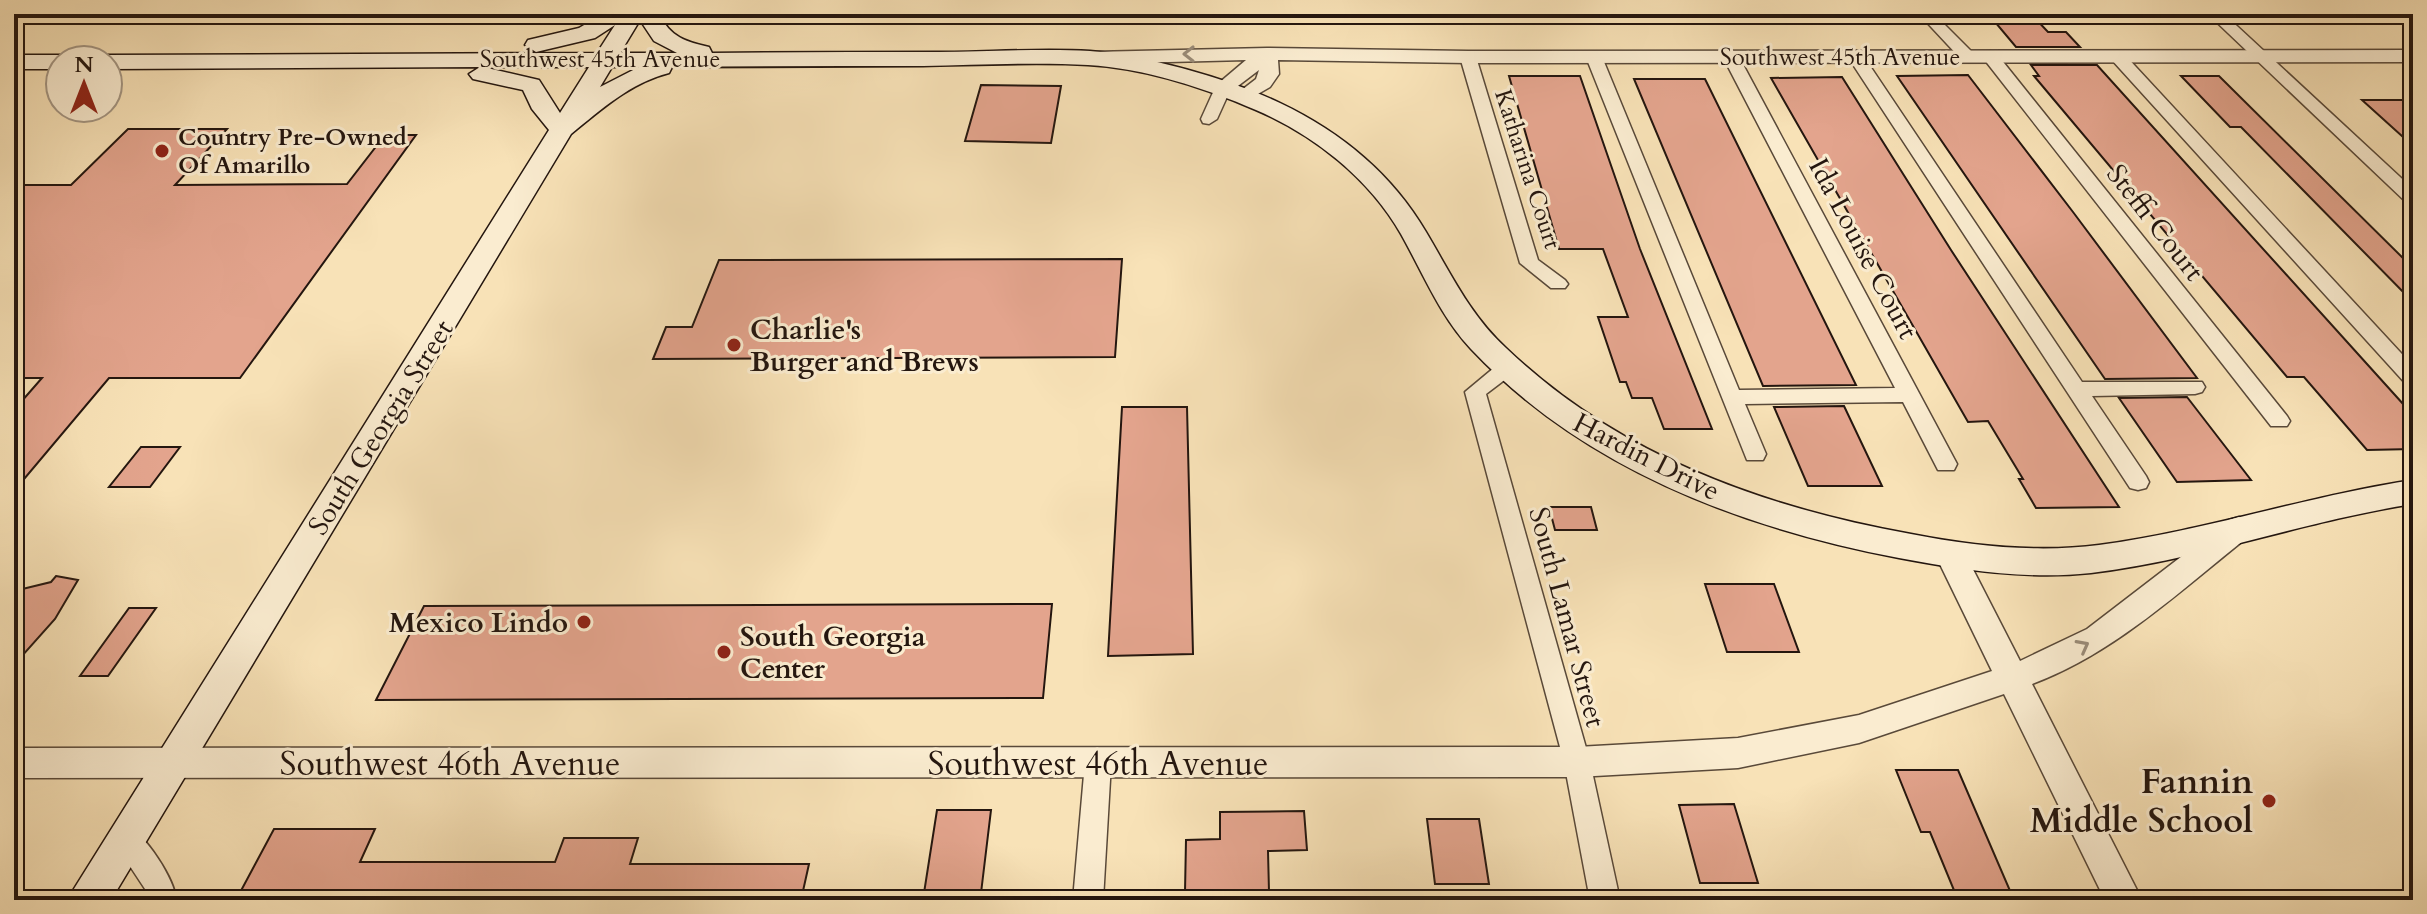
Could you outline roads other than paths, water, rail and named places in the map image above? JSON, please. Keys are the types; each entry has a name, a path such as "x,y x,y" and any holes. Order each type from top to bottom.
{"main road":[{"path":"428,60 561,41 601,27 618,14"},
{"name":"South Georgia Street","path":"88,900 633,14"},
{"path":"649,14 654,29 663,40 690,50 735,59"},
{"name":"Southwest 45th Avenue","path":"124,62 1092,58"},
{"name":"Hardin Drive","path":"1092,58 1167,71 1234,92 1294,120 1330,143 1381,188 1404,219 1450,302 1479,340 1535,394 1604,440 1658,469 1721,496 1788,520 1868,541 2003,560 2093,559 2188,543 2240,527"},
{"path":"428,60 531,85 539,94 544,109 562,130 637,73 735,59"},
{"path":"14,62 44,62"},
{"path":"2240,527 2333,505 2413,492"}],"street":[{"path":"1926,14 1967,56"},
{"path":"2215,14 2413,199"},
{"name":"Southwest 45th Avenue","path":"1268,64 1334,55 2413,56"},
{"name":"Steffi Court","path":"1990,56 2279,421"},
{"path":"2117,56 2413,379"},
{"name":"Katharina Court","path":"1468,57 1529,263 1558,284"},
{"path":"1594,57 1755,454"},
{"name":"Ida Louise Court","path":"1731,57 1946,464"},
{"path":"1856,57 2138,482"},
{"path":"1092,58 1268,64 1263,83 1234,92 1209,119"},
{"name":"South Lamar Street","path":"1508,367 1475,392 1577,762 1605,900"},
{"path":"2077,389 2195,387"},
{"path":"1732,397 1910,395"},
{"name":"Southwest 46th Avenue","path":"14,763 1577,762 1738,753 1859,729 2050,664 2098,638 2240,527"},
{"path":"1950,554 2124,900"},
{"path":"1088,900 1098,763"},
{"path":"126,839 161,889 161,900"}],"place":[{"name":"Country Pre-Owned Of Amarillo","path":"162,151"},
{"name":"Charlie's Burger and Brews","path":"734,345"},
{"name":"Mexico Lindo","path":"584,622"},
{"name":"South Georgia Center","path":"724,652"},
{"name":"Fannin Middle School","path":"2269,801"}]}
